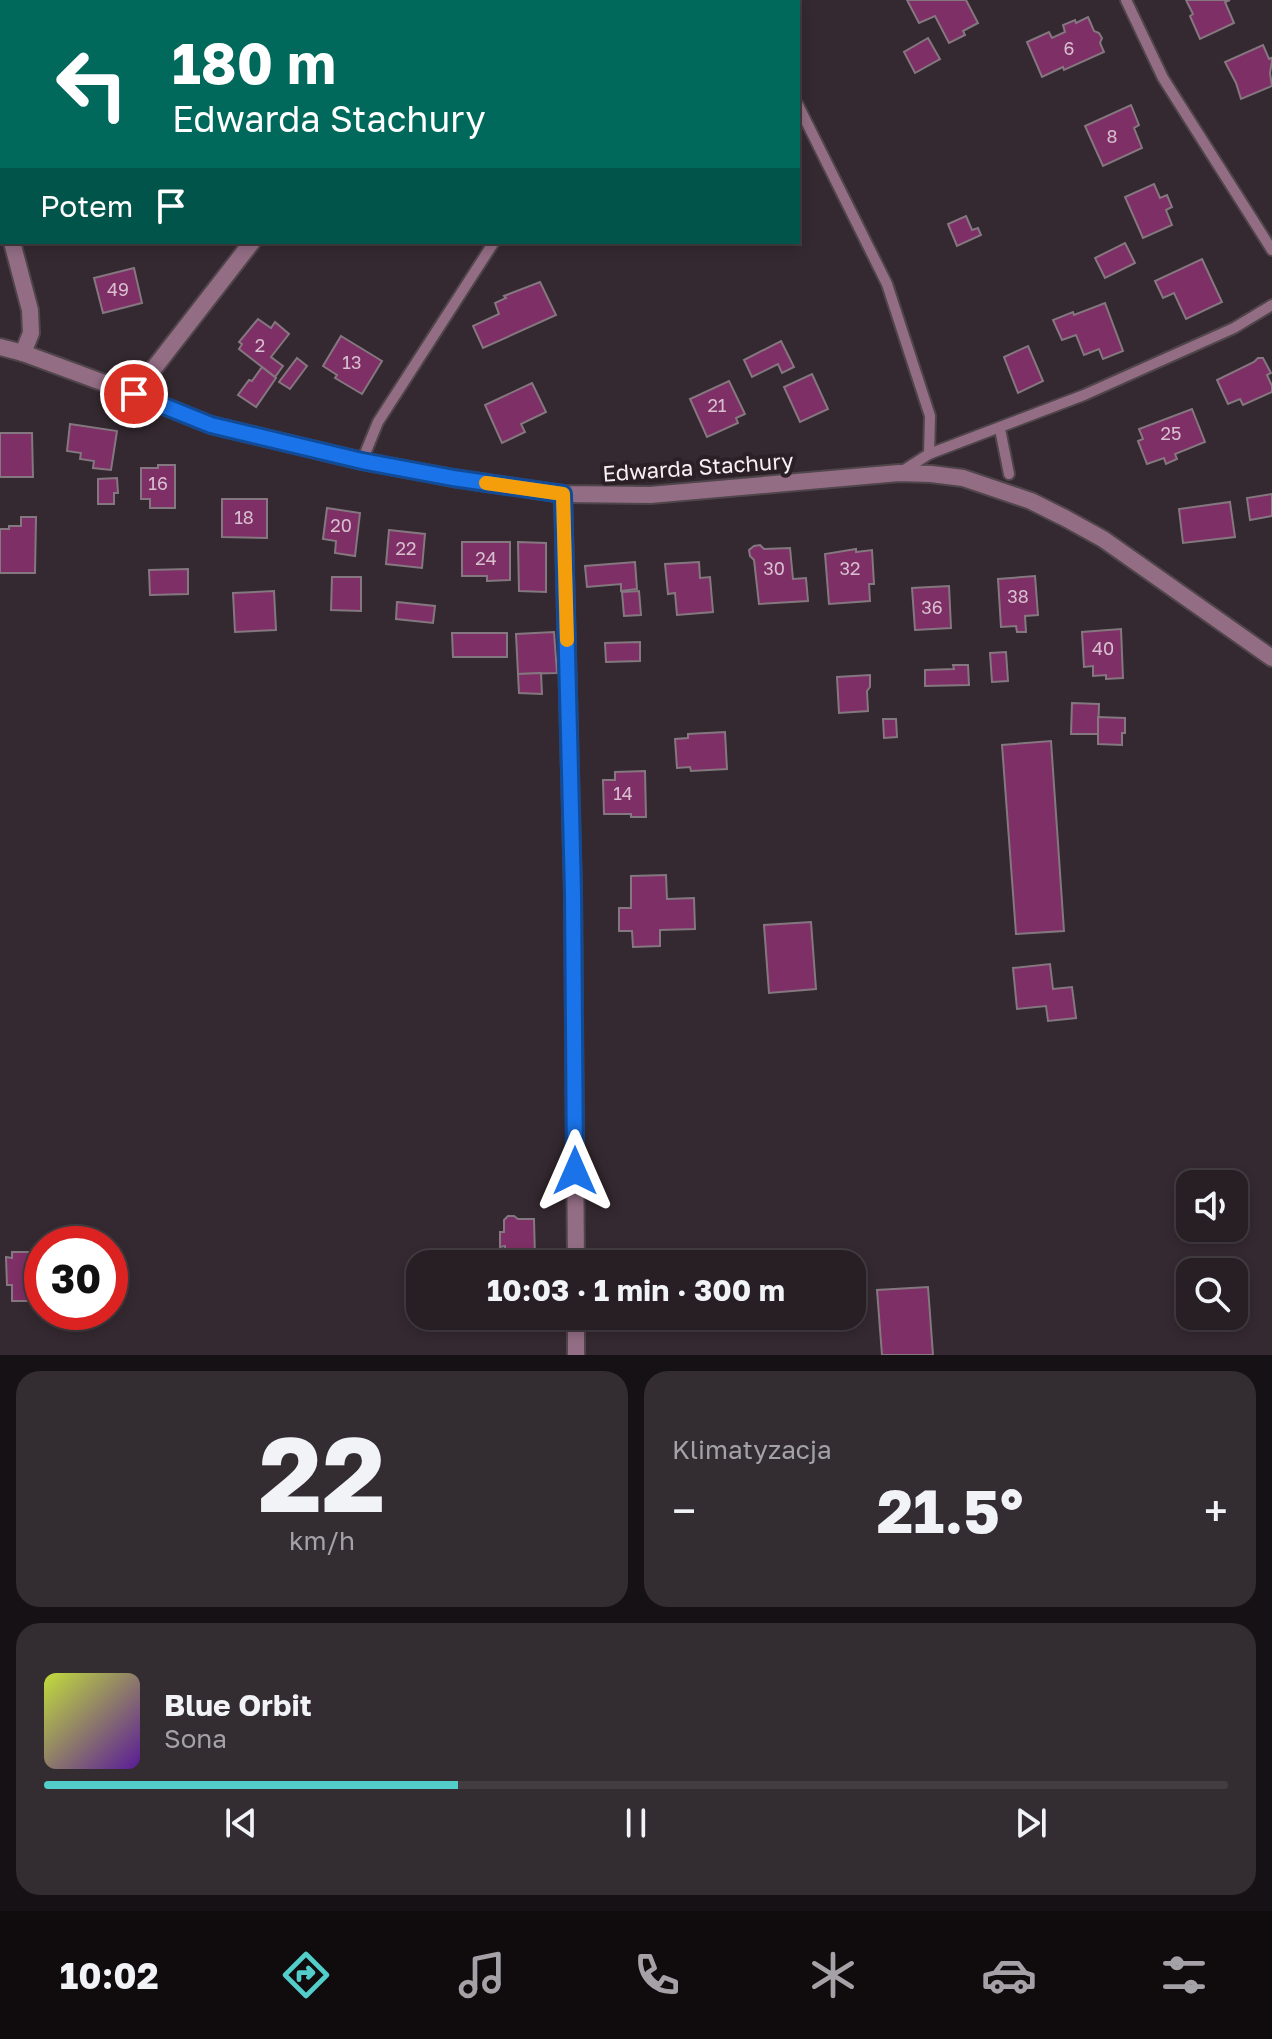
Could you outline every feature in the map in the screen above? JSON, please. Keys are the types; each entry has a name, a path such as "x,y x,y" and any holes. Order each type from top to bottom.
{"street":[{"path":"13,244 30,310 31,333 23,353"},
{"path":"134,394 250,244"},
{"name":"Edwarda Stachury","path":"0,347 211,425 362,461 563,494 650,495 899,473 963,478 1031,501 1103,539 1272,658"},
{"path":"563,494 573,892 576,1250"},
{"path":"576,1330 576,1355"}],"lane":[{"path":"1126,0 1163,78 1272,250"},
{"path":"800,109 887,284 930,416 929,454"},
{"path":"362,461 378,422 493,244"},
{"path":"899,473 929,454 1084,395 1234,328 1272,305"},
{"path":"1000,429 1009,474"}],"building":[{"path":"907,0 966,0 978,23 963,31 965,35 949,43 935,16 919,23"},
{"path":"1186,0 1230,0 1225,2 1234,23 1200,39"},
{"path":"1088,17 1094,31 1102,38 1100,43 1104,52 1042,77 1027,42 1049,32 1052,38 1065,32 1063,25"},
{"path":"928,38 940,59 915,73 904,52"},
{"path":"1263,45 1272,61 1272,86 1241,99 1225,62"},
{"path":"1131,105 1139,125 1134,128 1142,148 1103,166 1085,126"},
{"path":"1154,184 1160,198 1167,195 1172,207 1166,210 1172,225 1143,238 1125,197"},
{"path":"966,216 972,230 978,228 981,235 957,246 948,224"},
{"path":"1125,243 1135,263 1105,278 1095,258"},
{"path":"1202,259 1222,302 1186,319 1174,293 1163,298 1155,281"},
{"path":"134,268 142,303 103,313 94,278"},
{"path":"540,282 556,315 483,348 473,326 499,314 495,303 506,298 504,296"},
{"path":"1105,303 1123,351 1103,359 1099,349 1084,355 1076,335 1062,340 1053,320"},
{"path":"258,319 271,328 275,322 289,334 271,357 283,366 275,377 239,349 242,344 239,342"},
{"path":"341,336 382,361 362,394 335,378 337,375 323,366"},
{"path":"781,341 794,367 782,373 778,364 752,377 744,360"},
{"path":"1028,346 1043,381 1018,393 1004,357"},
{"path":"297,358 307,366 290,389 279,382"},
{"path":"1263,358 1271,373 1267,375 1272,392 1243,405 1240,399 1228,404 1217,380"},
{"path":"262,367 276,378 256,407 238,395"},
{"path":"812,374 828,409 800,422 784,387"},
{"path":"729,381 745,414 736,418 738,423 707,437 690,399"},
{"path":"532,383 546,412 521,424 525,432 502,443 485,405"},
{"path":"1192,409 1205,442 1175,454 1177,459 1166,464 1164,458 1147,464 1138,441 1143,439 1139,429"},
{"path":"70,424 117,431 111,470 93,468 94,461 80,459 81,453 67,451"},
{"path":"0,433 32,433 33,477 0,477"},
{"path":"158,465 175,465 175,508 150,508 150,499 141,499 141,468 158,468"},
{"path":"117,478 118,493 114,493 114,504 98,504 98,479"},
{"path":"1272,494 1272,516 1250,520 1247,498"},
{"path":"222,499 267,499 267,538 222,537"},
{"path":"1230,502 1235,537 1183,543 1179,509"},
{"path":"327,508 360,513 355,556 335,553 336,541 323,539"},
{"path":"21,517 36,517 35,573 0,573 0,529 21,526"},
{"path":"389,530 425,534 422,568 386,564"},
{"path":"462,542 510,542 510,580 487,581 487,576 462,576"},
{"path":"518,542 546,543 546,592 519,591"},
{"path":"760,545 764,549 790,548 793,579 806,578 808,601 759,604 754,560 749,550"},
{"path":"856,549 856,552 872,550 874,584 869,584 870,601 829,604 825,554"},
{"path":"635,562 637,589 621,591 621,584 587,587 585,566"},
{"path":"699,562 700,578 710,577 713,612 677,615 675,593 668,594 665,564"},
{"path":"188,569 188,594 150,595 149,570"},
{"path":"1035,576 1038,615 1025,616 1026,632 1017,632 1016,626 1001,627 998,579"},
{"path":"332,577 361,577 361,611 331,610"},
{"path":"949,586 951,628 915,630 912,588"},
{"path":"274,591 276,630 235,632 233,593"},
{"path":"639,591 641,615 624,616 622,592"},
{"path":"397,602 435,606 433,623 396,619"},
{"path":"1121,629 1123,678 1093,676 1093,666 1084,667 1082,632"},
{"path":"554,632 557,673 518,674 516,634"},
{"path":"452,633 507,633 507,657 453,657"},
{"path":"640,642 640,661 606,662 605,643"},
{"path":"1006,652 1008,681 992,682 990,653"},
{"path":"953,665 968,665 969,685 925,686 925,670 954,669"},
{"path":"541,673 542,694 519,693 518,674"},
{"path":"870,675 868,711 839,713 837,677"},
{"path":"1072,703 1099,704 1098,734 1071,734"},
{"path":"1098,717 1125,718 1122,745 1098,744"},
{"path":"883,719 896,719 897,737 884,738"},
{"path":"725,732 727,769 691,771 690,767 677,768 675,739 688,738 688,734"},
{"path":"1051,741 1064,931 1016,934 1002,745"},
{"path":"645,771 646,817 604,814 603,780 615,780 615,772"},
{"path":"666,875 667,899 694,898 695,929 660,930 660,946 633,947 632,931 619,931 619,908 631,908 631,876"},
{"path":"811,922 816,989 769,993 764,925"},
{"path":"1050,964 1053,989 1072,987 1076,1018 1048,1021 1046,1006 1017,1009 1013,968"},
{"path":"508,1216 534,1219 535,1250 505,1250 505,1246 500,1247 504,1220"},
{"path":"12,1252 24,1252 24,1301 12,1301 12,1285 7,1285 6,1257 12,1258"},
{"path":"928,1287 933,1355 882,1355 877,1290"}],"slow traffic":[{"path":"486,483 563,494 567,640"}],"route":[{"path":"134,394 211,425 362,461 563,494 573,892 575,1171"}]}
